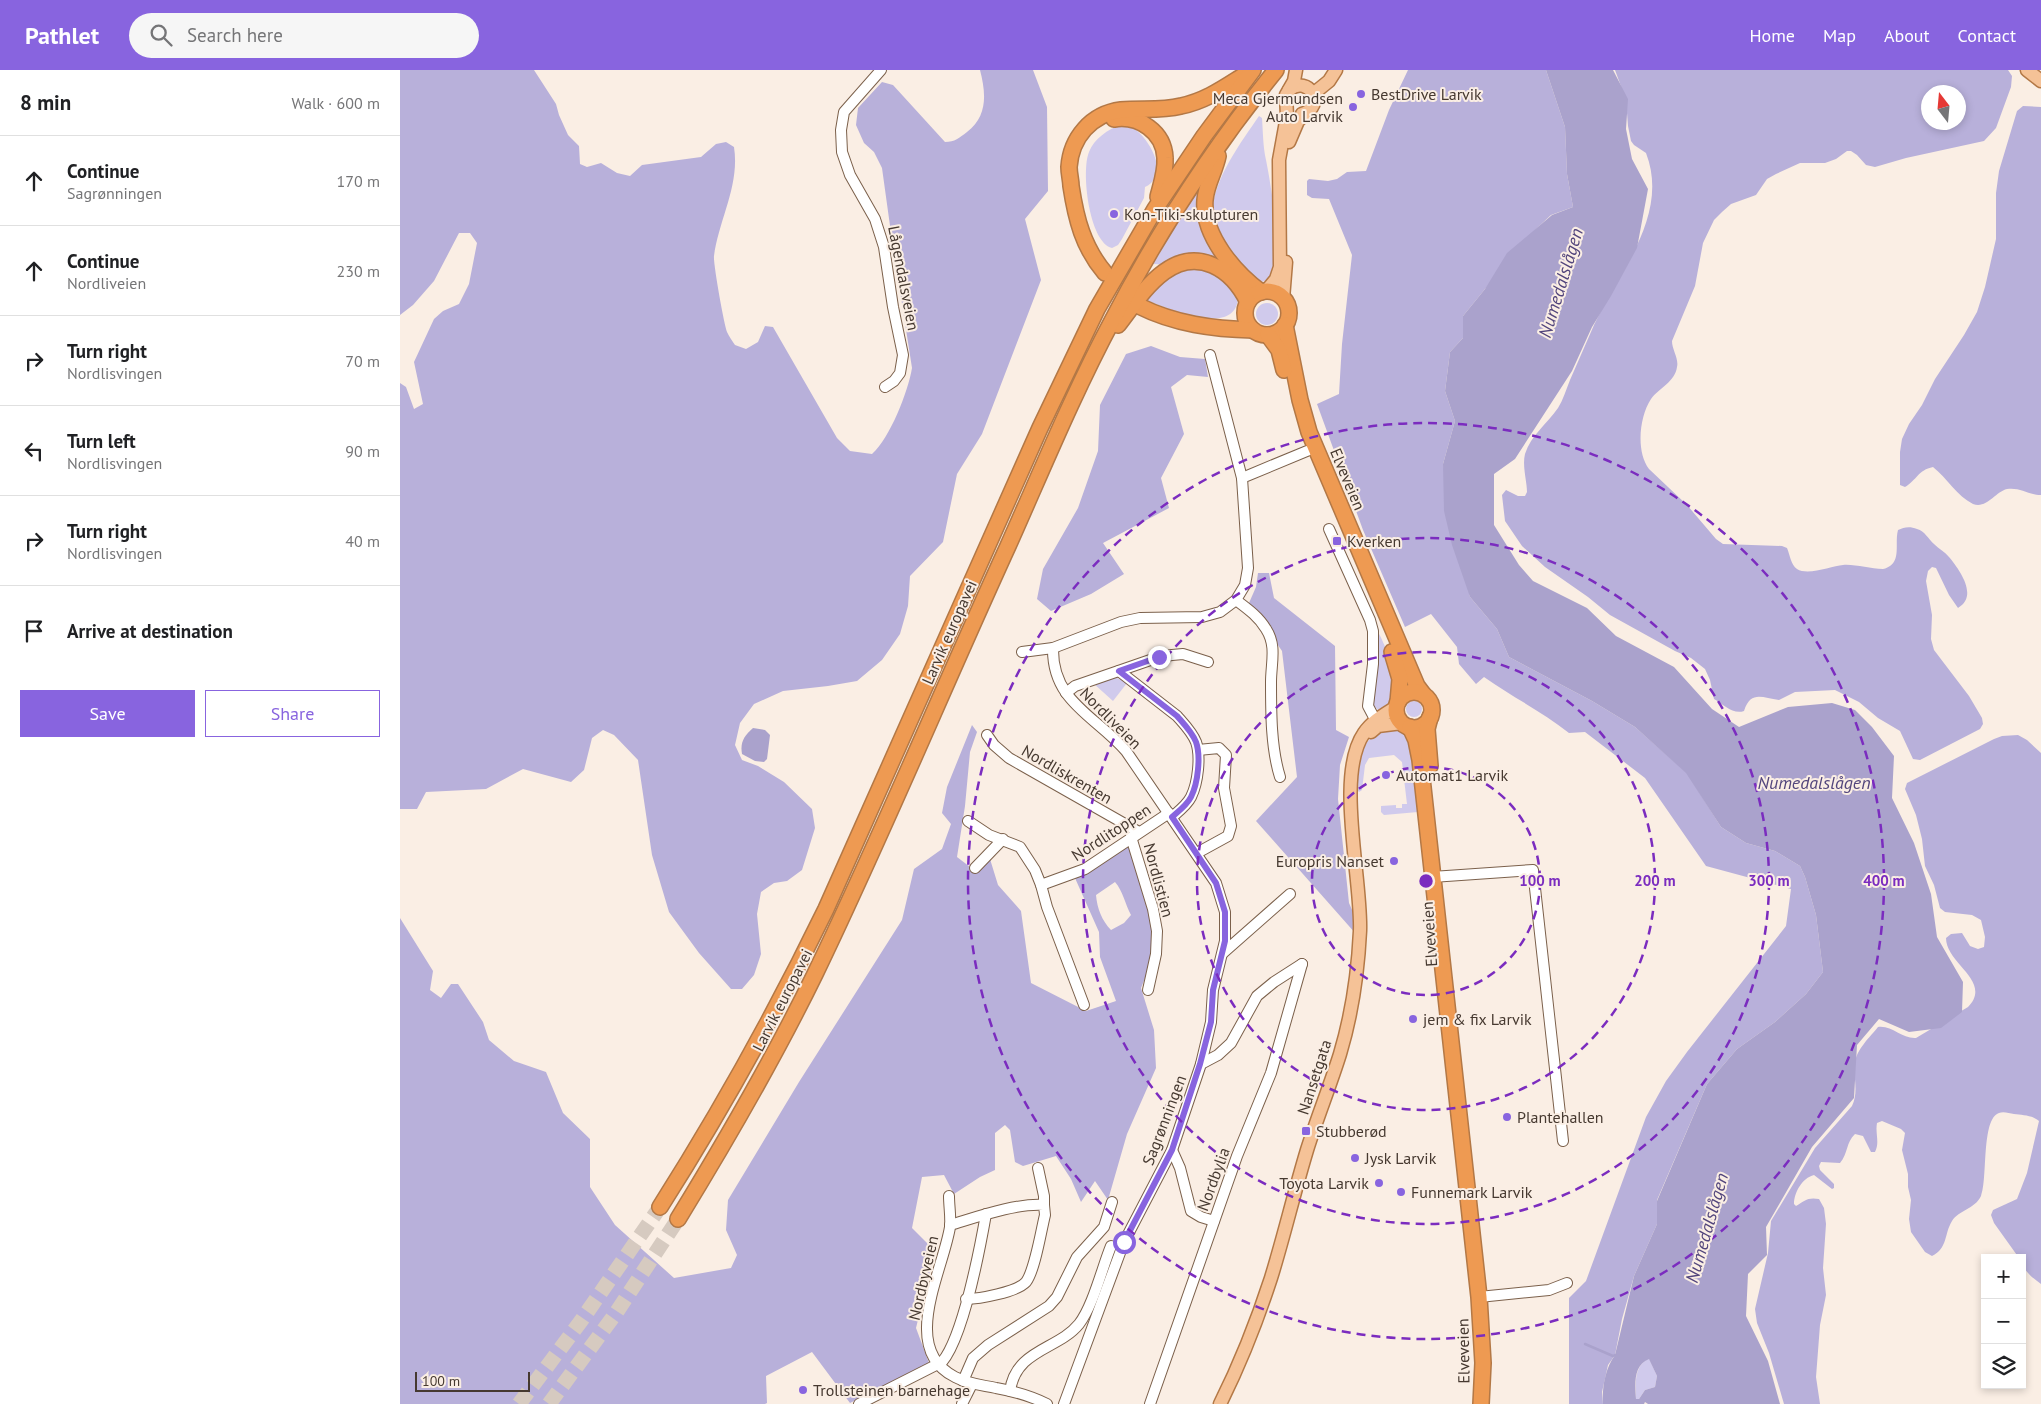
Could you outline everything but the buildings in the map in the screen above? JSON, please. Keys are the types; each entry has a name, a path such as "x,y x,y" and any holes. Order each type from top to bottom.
{"highway":[{"path":"1106,273 1094,259 1080,230 1074,210 1069,170 1074,147 1083,130 1096,118 1119,110 1170,108 1206,98 1252,70"},
{"name":"Larvik europavei","path":"660,1207 722,1106 796,970 856,844 1052,402 1097,310 1155,208 1252,70"},
{"name":"Larvik europavei","path":"678,1219 742,1113 814,975 875,845 995,572 1112,321 1161,233 1220,145 1275,71"},
{"path":"1072,187 1078,156 1089,134 1106,121 1120,118 1133,120 1151,129 1164,150 1163,176 1155,208"},
{"path":"1140,306 1178,322 1253,330 1268,335 1278,332 1285,325 1289,315 1283,299 1278,295 1264,292 1248,282 1223,252 1213,237 1206,220 1206,192 1216,165 1220,145"},
{"path":"1096,354 1143,292 1165,271 1178,265 1197,262 1214,265 1234,280 1247,308 1247,323 1253,330"},
{"path":"1211,327 1233,320 1247,308 1254,296 1264,292"},
{"name":"Elveveien","path":"1285,325 1300,400 1310,432 1408,666 1417,686 1423,694"},
{"name":"Elveveien","path":"1268,335 1275,343 1281,356 1294,417 1307,451 1396,662 1400,678 1397,704"},
{"path":"1411,692 1423,694 1430,701 1432,707 1430,717 1422,726 1406,725 1398,718 1397,704 1405,694 1411,692"},
{"name":"Elveveien","path":"1430,717 1427,729 1428,748 1450,1040 1479,1297 1483,1364 1481,1404"},
{"name":"Elveveien","path":"1406,725 1416,740 1437,877"}],"main road":[{"path":"1264,292 1276,279 1280,267 1280,160 1287,116 1286,95 1294,81 1296,70"},
{"path":"1283,299 1286,271 1288,146 1294,127 1314,104 1303,70"},
{"path":"1311,91 1329,81 1336,70"},
{"path":"2028,70 2041,81"},
{"path":"1289,90 1298,85 1311,91"},
{"path":"1286,105 1298,114 1308,112"},
{"name":"Nansetgata","path":"1220,1404 1263,1302 1308,1149 1340,1052 1354,988 1360,931 1360,898 1351,808 1352,777 1358,747 1397,704"},
{"path":"1377,724 1406,725"}],"street":[{"name":"Lågendalsveien","path":"881,70 844,112 841,130 842,152 850,175 875,219 884,247 893,307 903,355 900,373 894,381 885,387"},
{"path":"1022,652 1053,648 1121,622 1140,618 1202,617 1220,612 1236,600 1245,585 1248,568 1242,478 1210,355"},
{"path":"1242,478 1307,451"},
{"path":"1329,529 1366,607 1373,631 1373,664 1368,706 1377,724"},
{"path":"1236,600 1254,613 1267,630 1274,652 1271,680 1274,760 1280,778"},
{"name":"Nordliveien","path":"1053,648 1054,669 1066,693 1080,711 1108,732 1126,751 1216,883 1225,912 1225,941 1213,990 1211,1022 1200,1064"},
{"path":"1066,693 1076,686 1172,654 1188,655 1208,662"},
{"path":"1119,671 1184,724 1195,741 1198,750 1219,748 1226,755 1224,788 1230,826 1228,836 1197,853"},
{"name":"Nordliskrenten","path":"987,735 994,745 1009,758 1135,834"},
{"name":"Nordlitoppen","path":"1041,886 1085,869 1135,834 1171,815 1191,796 1196,778 1198,750"},
{"path":"968,821 988,835 1003,839 1020,847 1035,870 1084,1005"},
{"name":"Nordlistien","path":"1135,834 1154,909 1157,931 1156,954 1148,990"},
{"path":"975,868 1003,839"},
{"path":"1437,877 1516,869 1532,870 1563,1141"},
{"path":"1223,953 1290,894"},
{"name":"Sagrønningen","path":"1064,1404 1124,1242 1172,1150 1200,1064 1218,1055 1231,1042 1257,996 1274,982 1302,964"},
{"name":"Nordbylia","path":"1150,1404 1237,1156 1272,1073 1302,964"},
{"path":"1172,1150 1180,1168 1191,1211 1201,1217 1214,1221"},
{"path":"966,1299 979,1299 1019,1286 1025,1282 1031,1272 1045,1215 1044,1196 1038,1168"},
{"name":"Nordbyveien","path":"949,1196 950,1225 926,1325 927,1343 938,1364 954,1377 967,1382 1010,1391 1047,1404"},
{"path":"962,1404 973,1358 988,1345 1049,1306 1057,1297 1077,1257 1104,1227 1112,1202"},
{"path":"950,1225 986,1214 1044,1204"},
{"path":"859,1404 938,1364 946,1358 966,1299 986,1214"},
{"path":"1010,1391 1015,1373 1028,1359 1078,1325 1086,1313 1111,1246"},
{"name":"Elveveien","path":"1479,1297 1549,1290 1566,1283"}],"shaded area":[{"path":"400,70 534,70 556,104 568,135 579,146 580,164 587,167 601,163 617,173 630,176 642,165 701,157 716,144 726,142 734,147 735,161 732,188 714,256 727,332 735,345 746,349 758,342 765,326 773,327 837,438 850,451 872,454 879,447 892,426 907,389 912,368 882,168 874,152 864,143 856,125 858,108 882,82 893,85 945,142 952,141 967,132 979,119 984,104 980,70 1033,70 1047,107 1048,191 1025,219 1041,280 982,434 957,474 943,542 910,576 908,606 900,634 882,660 857,681 783,691 754,704 740,723 735,745 742,760 758,766 784,782 812,809 815,828 802,870 787,881 774,883 761,892 757,914 761,954 754,975 742,989 731,989 699,953 669,912 652,855 638,760 614,735 603,730 592,738 584,770 571,782 523,769 486,789 426,792 417,809 400,809 400,383 406,387 414,409 423,404 414,362 434,319 443,311 459,304 469,284 477,243 470,233 459,233 434,281 413,305 400,315"},
{"path":"1408,70 1546,70 1565,127 1567,174 1573,207 1551,215 1536,229 1485,289 1463,316 1463,338 1450,352 1445,391 1455,421 1443,464 1470,597 1497,629 1509,657 1592,701 1635,727 1687,773 1721,827 1746,843 1775,851 1800,866 1816,915 1823,972 1806,994 1775,1022 1737,1049 1707,1084 1657,1200 1657,1224 1634,1276 1622,1319 1615,1355 1608,1365 1602,1392 1603,1404 1569,1404 1569,1298 1586,1281 1646,1117 1666,1081 1687,1052 1786,926 1791,889 1706,866 1645,778 1585,732 1569,733 1549,718 1484,677 1476,684 1459,664 1457,647 1431,614 1405,627 1363,530 1317,404 1339,394 1342,344 1352,255 1329,199 1312,198 1307,195 1307,181 1309,179 1328,181 1337,179 1347,172 1366,171 1389,110"},
{"path":"1615,70 2008,70 2012,76 2011,87 1996,128 1984,141 1906,158 1875,167 1866,165 1851,151 1847,151 1836,159 1825,163 1800,163 1767,179 1756,195 1731,204 1722,212 1714,220 1703,243 1695,286 1672,341 1677,360 1676,372 1670,381 1654,395 1647,406 1641,434 1642,453 1649,469 1687,505 1716,539 1723,544 1782,546 1787,548 1795,567 1802,571 1848,565 1883,569 1889,567 1895,558 1898,530 1909,527 1922,531 1949,557 1958,568 1965,582 1967,597 1958,608 1949,595 1936,568 1932,567 1928,571 1926,581 1932,615 1931,639 1934,650 1969,696 1982,718 1983,724 1980,729 1920,760 1913,759 1900,731 1878,718 1859,702 1835,690 1795,692 1779,700 1758,697 1750,700 1744,711 1736,712 1714,699 1710,680 1705,669 1691,658 1610,615 1545,567 1522,546 1505,521 1502,495 1506,490 1518,496 1525,496 1527,492 1524,459 1528,447 1535,435 1560,405 1594,325 1628,264 1647,221 1652,199 1652,176 1646,153 1631,141 1626,100"},
{"path":"2023,106 2041,107 2041,495 2016,489 2007,489 1987,502 1978,505 1967,501 1933,467 1924,470 1905,487 1900,485 1900,452 1902,439 1909,424 1977,312 1996,239 1996,193 1999,171 2017,111"},
{"path":"1259,116 1262,118 1264,150 1274,207 1276,248 1274,266 1269,278 1260,282 1221,241 1214,227 1212,213 1214,198 1226,168"},
{"path":"1121,125 1134,129 1146,140 1154,155 1157,170 1151,183 1145,187 1144,198 1122,239 1118,245 1112,248 1104,243 1093,220 1089,205 1086,174 1091,147 1106,132"},
{"path":"1199,189 1232,268 1153,264 1184,211"},
{"path":"1183,268 1201,268 1225,279 1238,299 1234,311 1225,317 1212,319 1182,313 1144,299 1170,275"},
{"path":"1263,303 1271,303 1278,310 1278,318 1271,325 1263,325 1256,318 1256,310"},
{"path":"1151,346 1180,357 1205,359 1208,377 1187,375 1171,387 1184,434 1161,478 1169,508 1103,543 1124,574 1091,594 1051,611 1037,599 1043,569 1078,508 1098,451 1100,405 1126,354"},
{"path":"1258,573 1269,573 1274,598 1335,646 1336,730 1349,737 1340,765 1338,799 1349,903 1356,919 1356,934 1256,821 1297,777 1282,651 1249,603 1256,587"},
{"path":"1378,632 1387,651 1394,675 1393,697 1388,705 1379,711 1373,705"},
{"path":"1113,676 1127,683 1113,701 1093,683"},
{"path":"1414,701 1422,709 1414,717 1406,709"},
{"path":"972,725 977,732 970,752 965,806 957,857 974,870 990,859 998,885 1021,911 1031,983 1086,1011 1116,1001 1100,957 1099,932 1075,878 1131,841 1155,925 1154,956 1141,988 1154,1030 1156,1068 1127,1134 1108,1200 1095,1181 1081,1202 1071,1179 1056,1156 1023,1166 1015,1162 1010,1130 1005,1125 995,1133 995,1170 980,1177 954,1194 944,1175 922,1177 912,1228 935,1251 916,1328 929,1363 850,1403 812,1352 766,1376 767,1403 765,1404 400,1404 400,918 433,971 430,990 441,998 451,984 458,984 483,1022 489,1040 514,1061 546,1072 563,1113 590,1139 590,1187 615,1225 674,1278 731,1268 737,1255 726,1230 728,1200 799,1082 902,920 914,869 942,849 951,824 942,813 947,787","holes":["1115,882 1131,915 1124,923 1111,930 1101,914 1096,895"]},
{"path":"1403,729 1410,736 1428,885 1425,882 1418,812 1384,815 1381,812 1381,806 1396,805 1396,808 1402,808 1402,804 1407,804 1402,762 1394,755 1369,758 1365,765 1362,790 1359,792 1357,789 1358,766 1367,742 1383,732"},
{"path":"2018,735 2027,740 2041,753 2041,1284 2026,1270 2026,1254 2016,1254 1994,1223 1991,1215 1993,1210 2017,1199 2027,1173 2039,1121 2030,1116 2004,1112 1999,1113 1993,1118 1987,1137 1981,1196 1975,1204 1955,1217 1941,1249 1932,1256 1925,1252 1911,1232 1909,1219 1911,1200 1908,1174 1902,1150 1905,1133 1901,1129 1882,1121 1877,1123 1877,1145 1875,1152 1871,1152 1863,1136 1855,1134 1840,1163 1821,1162 1820,1170 1834,1184 1834,1188 1832,1189 1814,1175 1802,1183 1795,1195 1794,1204 1796,1206 1806,1200 1819,1199 1824,1208 1826,1224 1823,1268 1826,1295 1820,1325 1816,1377 1820,1404 1784,1404 1769,1353 1757,1323 1755,1309 1768,1253 1771,1221 1815,1148 1852,1106 1855,1095 1856,1058 1864,1044 1878,1027 1888,1028 1911,1038 1916,1038 1968,1007 1974,998 1975,989 1972,981 1953,956 1946,938 1951,934 1962,933 1970,946 1978,949 1984,947 1985,937 1981,920 1972,915 1945,912 1940,908 1934,885 1925,866 1922,839 1916,815 1905,789 1907,783 2002,736"},
{"path":"1649,1358 1657,1376 1655,1387 1645,1390 1639,1399 1636,1399 1636,1376 1640,1366"}],"water":[{"name":"Numedalslågen","path":"1546,70 1613,70 1628,99 1626,129 1632,159 1648,189 1637,248 1592,327 1572,371 1515,459 1494,474 1494,525 1519,565 1533,581 1587,608 1616,636 1674,667 1712,709 1739,727 1788,707 1832,703 1855,710 1872,727 1894,756 1892,798 1914,843 1931,894 1937,937 1963,982 1962,1012 1941,1028 1909,1032 1879,1019 1857,1045 1854,1098 1812,1147 1766,1227 1767,1255 1748,1274 1746,1316 1768,1361 1780,1404 1648,1404 1645,1402 1644,1404 1603,1404 1603,1391 1607,1372 1615,1355 1634,1276 1657,1224 1657,1201 1707,1084 1737,1049 1775,1022 1806,994 1823,972 1816,915 1805,877 1800,866 1775,851 1746,843 1721,827 1686,773 1635,727 1592,701 1509,657 1497,629 1470,597 1452,545 1444,511 1443,464 1455,421 1445,391 1450,352 1463,338 1463,316 1485,289 1507,253 1552,215 1573,207 1567,174 1565,127","holes":["1649,1359 1657,1376 1655,1387 1645,1390 1639,1399 1636,1399 1636,1376 1640,1366"]},
{"path":"753,728 765,730 770,735 767,759 764,762 755,761 742,754 743,739"}],"waterway":[{"path":"1585,1344 1613,1356 1615,1355"}],"tunnel":[{"path":"519,1404 581,1321 660,1207"},
{"path":"549,1404 616,1313 678,1219"}],"place":[{"name":"BestDrive Larvik","path":"1361,94"},
{"name":"Meca Gjermundsen Auto Larvik","path":"1353,107"},
{"name":"Kon-Tiki-skulpturen","path":"1114,214"},
{"name":"Kverken","path":"1337,541"},
{"name":"Automat1 Larvik","path":"1386,775"},
{"name":"Europris Nanset","path":"1394,861"},
{"name":"jem & fix Larvik","path":"1413,1019"},
{"name":"Plantehallen","path":"1507,1117"},
{"name":"Stubberød","path":"1306,1131"},
{"name":"Jysk Larvik","path":"1355,1158"},
{"name":"Toyota Larvik","path":"1379,1183"},
{"name":"Funnemark Larvik","path":"1401,1192"},
{"name":"Trollsteinen barnehage","path":"803,1390"}],"route":[{"path":"1124,1242 1172,1150 1200,1064 1211,1022 1213,990 1225,941 1225,912 1216,883 1172,817 1191,796 1195,786 1198,750 1195,741 1192,734 1177,716 1119,671 1159,657"}]}
